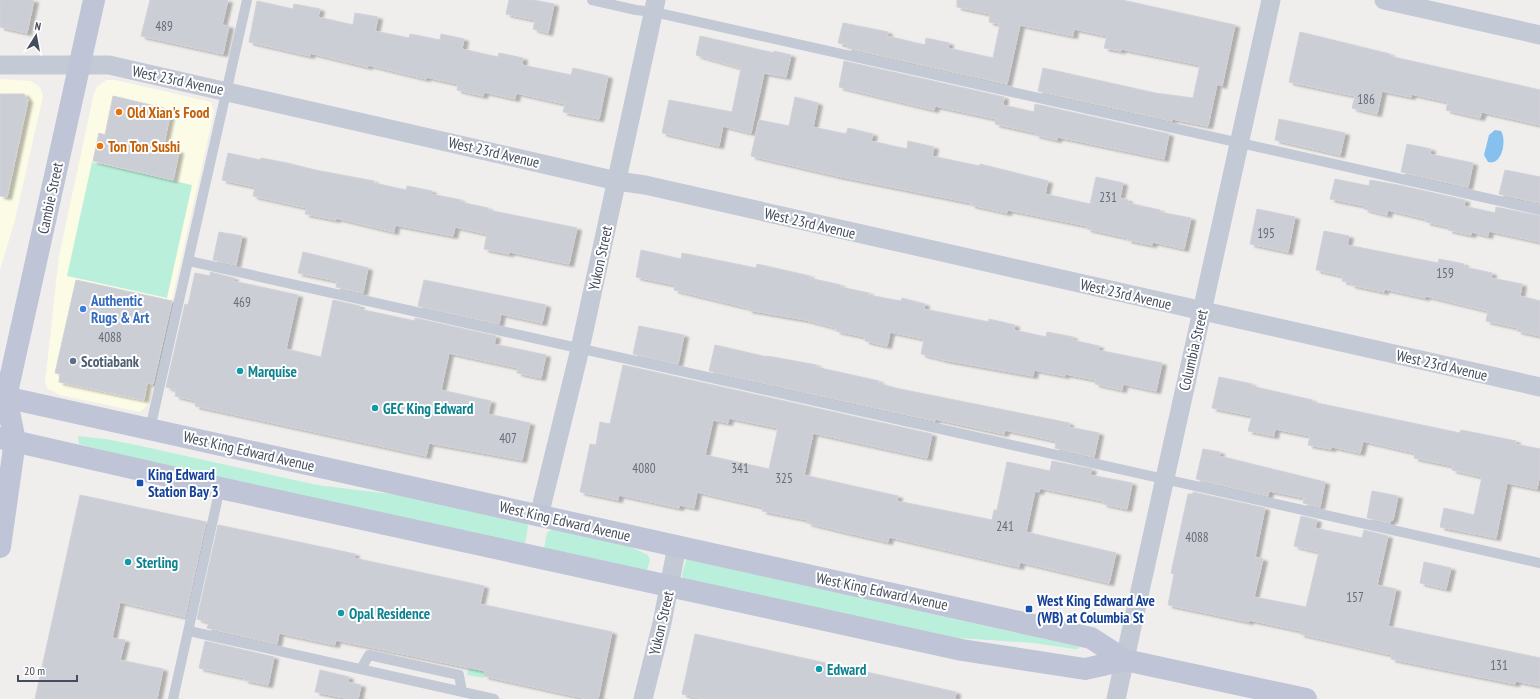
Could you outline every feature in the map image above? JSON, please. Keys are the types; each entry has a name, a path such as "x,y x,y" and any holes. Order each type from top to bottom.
{"main road":[{"name":"Cambie Street","path":"0,547 7,440 2,398 94,0"},
{"name":"West King Edward Avenue","path":"2,398 150,429 1091,638 1125,660 1306,699"},
{"name":"West King Edward Avenue","path":"7,440 962,650 1085,669 1125,660"}],"street":[{"name":"Columbia Street","path":"1116,699 1271,0"},
{"path":"1384,0 1540,35"},
{"name":"Yukon Street","path":"539,516 580,349 655,6"},
{"name":"West 23rd Avenue","path":"0,65 109,65 226,90 617,181 645,185 1540,387"},
{"name":"Yukon Street","path":"643,699 662,623 677,546"}],"lane":[{"path":"150,429 189,261 226,90 248,0"},
{"path":"592,0 636,10 655,6 1239,143 1540,210"},
{"path":"189,261 1540,563"},
{"path":"173,699 220,488"},
{"path":"189,631 494,699"},
{"path":"361,669 370,655 459,675 462,692"}],"shaded area":[{"path":"0,79 31,81 40,87 43,96 15,220 0,270"},
{"path":"106,80 115,80 211,102 214,112 149,403 140,412 60,395 48,389 45,383 59,256 94,93 98,86"}],"green space":[{"path":"92,162 192,185 167,298 67,276"},
{"path":"78,436 106,439 141,446 317,485 407,496 527,523 528,527 525,544 199,476 79,444"},
{"path":"552,529 629,546 648,555 650,560 647,570 544,548 547,533"},
{"path":"686,560 1080,647 1078,649 1074,649 1034,643 959,638 683,579 682,574"},
{"path":"473,647 489,651 484,678 467,675"}],"water":[{"path":"1495,130 1501,131 1503,135 1502,151 1497,160 1488,162 1484,155 1489,135"}],"building":[{"path":"0,0 34,0 27,33 0,27"},
{"path":"150,0 228,0 222,25 229,26 223,54 141,36"},
{"path":"509,0 533,0 554,4 548,33 533,29 535,20 506,14"},
{"path":"957,0 1122,0 1235,25 1222,86 1217,84 1208,126 1172,119 1172,121 1038,91 1043,68 1155,93 1193,98 1200,65 1121,49 1121,51 1104,48 1107,36 1074,29 1073,36 1020,25 1007,84 847,48 848,45 838,43 843,23 888,32 887,36 925,45 926,38 949,43 948,48 993,58 1000,24 989,22 990,14 957,7"},
{"path":"257,1 293,9 294,4 320,9 318,17 353,25 355,13 378,17 375,31 409,38 410,34 440,40 441,34 464,39 462,49 498,57 499,53 523,58 522,65 571,75 573,68 608,76 599,119 563,112 565,104 516,93 515,99 484,92 483,96 457,90 458,84 426,77 426,79 368,65 368,67 310,53 310,56 249,42"},
{"path":"1300,32 1390,54 1389,56 1540,90 1540,125 1482,112 1480,118 1446,110 1448,102 1411,94 1411,97 1382,91 1377,114 1352,108 1355,96 1289,82"},
{"path":"700,36 774,53 774,51 791,55 786,77 764,73 751,133 723,126 719,146 662,133 669,100 732,112 741,68 696,55"},
{"path":"844,61 1004,97 1003,105 1034,112 1035,104 1169,134 1164,159 1058,137 1057,140 1035,135 1036,133 995,124 996,119 935,106 934,110 839,87"},
{"path":"0,94 24,94 28,100 7,197 0,196"},
{"path":"113,96 171,110 163,148 179,151 173,180 93,161 99,133 105,135"},
{"path":"795,97 818,103 813,127 846,134 848,128 873,134 871,141 907,149 908,141 934,147 932,156 979,166 980,164 1048,181 1045,194 1090,204 1096,177 1123,183 1120,198 1128,200 1128,203 1160,210 1159,212 1191,218 1184,249 1153,242 1152,245 1127,240 1128,238 1087,229 1087,226 1008,210 1007,213 971,205 971,203 837,176 751,156 759,120 789,126"},
{"path":"1279,119 1345,133 1340,155 1275,140"},
{"path":"1407,144 1431,149 1430,154 1473,163 1468,187 1401,172"},
{"path":"228,153 260,160 261,158 374,181 374,183 406,190 407,186 432,191 431,194 461,200 460,202 488,208 488,210 577,228 569,264 510,252 509,254 484,249 487,234 455,227 453,236 395,225 394,232 336,218 336,220 305,214 307,208 253,196 255,187 222,180"},
{"path":"1505,170 1540,177 1540,203 1499,194"},
{"path":"1335,179 1369,186 1370,180 1398,185 1465,200 1464,206 1495,213 1496,207 1540,216 1540,242 1489,231 1488,236 1472,232 1471,235 1448,230 1449,227 1426,222 1426,219 1388,210 1387,215 1364,209 1365,206 1330,199"},
{"path":"1257,209 1295,217 1288,252 1250,244"},
{"path":"1324,231 1349,236 1347,245 1438,263 1439,259 1464,264 1464,267 1492,273 1491,278 1522,284 1520,296 1540,301 1540,336 1517,331 1518,328 1486,321 1488,311 1426,296 1425,298 1384,289 1384,292 1351,285 1351,283 1342,281 1343,276 1316,270"},
{"path":"219,232 242,236 236,265 213,260"},
{"path":"641,250 681,259 682,253 756,268 757,264 810,276 809,278 841,285 840,287 869,293 868,295 901,301 902,298 925,304 924,309 989,322 989,319 1015,325 1014,330 1046,337 1047,332 1073,337 1072,340 1099,346 1098,350 1162,363 1156,391 1123,384 1122,390 1095,384 1096,380 1065,374 1065,376 1034,370 1033,376 944,360 921,354 924,339 890,332 887,346 865,341 865,337 836,331 836,328 806,320 748,310 748,308 674,290 675,285 636,277"},
{"path":"303,252 368,268 363,293 336,287 337,281 298,273"},
{"path":"210,272 234,278 233,281 298,295 286,349 321,357 333,300 360,306 359,309 415,321 415,318 496,336 494,344 546,355 541,378 517,373 518,368 449,353 441,390 491,401 488,414 530,423 522,460 429,443 426,456 195,406 196,401 175,396 176,390 166,387 185,304 188,305 195,273 210,276"},
{"path":"76,280 172,301 153,384 147,383 144,400 59,382 60,374 55,373"},
{"path":"424,280 546,305 542,323 501,314 499,324 418,306"},
{"path":"639,326 684,335 678,364 633,354"},
{"path":"715,345 767,357 817,365 816,367 879,381 878,383 895,388 1069,423 1069,427 1099,433 1094,457 1055,448 1056,441 1005,430 1004,434 935,419 935,421 709,371"},
{"path":"623,365 932,434 927,458 813,433 804,475 898,496 897,501 992,520 994,510 997,510 1007,462 1050,471 1052,461 1092,469 1090,475 1132,483 1127,509 1103,504 1103,501 1040,488 1039,492 1035,491 1026,532 1116,553 1109,583 1020,562 1019,567 889,537 888,542 807,523 808,520 762,511 763,507 697,492 694,508 680,505 679,508 619,495 618,500 580,492 590,444 596,445 600,422 610,424","holes":["729,418 778,428 769,469 705,455 713,420 728,423"]},
{"path":"1219,377 1312,400 1312,402 1460,433 1461,430 1516,441 1515,444 1540,449 1540,474 1537,489 1507,483 1496,538 1440,527 1444,508 1474,515 1482,477 1452,470 1453,466 1414,458 1415,453 1363,441 1360,453 1332,447 1331,449 1308,445 1310,436 1275,429 1274,436 1248,431 1252,416 1212,408"},
{"path":"1203,449 1220,452 1219,456 1325,482 1320,507 1303,503 1305,498 1269,491 1268,496 1196,479"},
{"path":"1372,491 1398,496 1393,520 1391,520 1390,523 1367,518"},
{"path":"1193,492 1265,508 1255,557 1263,559 1254,597 1306,607 1319,552 1294,546 1301,516 1317,520 1315,528 1362,538 1364,530 1388,536 1377,585 1396,589 1388,626 1540,658 1540,686 1516,681 1515,684 1391,659 1392,655 1300,634 1301,631 1168,605 1174,574 1171,573 1188,494 1193,494"},
{"name":"Sterling","path":"80,495 206,522 185,617 120,602 112,638 125,640 120,660 163,669 157,699 35,699"},
{"name":"Opal Residence","path":"218,525 355,554 354,558 484,586 480,604 612,632 598,699 588,699 484,676 485,671 336,640 335,645 279,633 277,644 207,628 209,622 197,619"},
{"path":"1424,562 1451,568 1446,589 1420,583"},
{"path":"695,634 956,692 955,699 704,699 682,694"},
{"path":"205,641 274,657 268,685 244,680 245,678 199,668"},
{"path":"320,670 349,677 348,682 361,685 358,699 350,699 315,692"}],"place":[{"name":"Old Xian's Food","path":"119,112"},
{"name":"Ton Ton Sushi","path":"100,146"},
{"name":"Authentic Rugs & Art","path":"83,309"},
{"name":"Scotiabank","path":"73,361"},
{"name":"Marquise","path":"240,371"},
{"name":"GEC King Edward","path":"375,408"},
{"name":"King Edward Station Bay 3","path":"140,483"},
{"name":"Sterling","path":"128,562"},
{"name":"West King Edward Ave (WB) at Columbia St","path":"1029,609"},
{"name":"Opal Residence","path":"341,613"},
{"name":"Edward","path":"819,669"}]}
